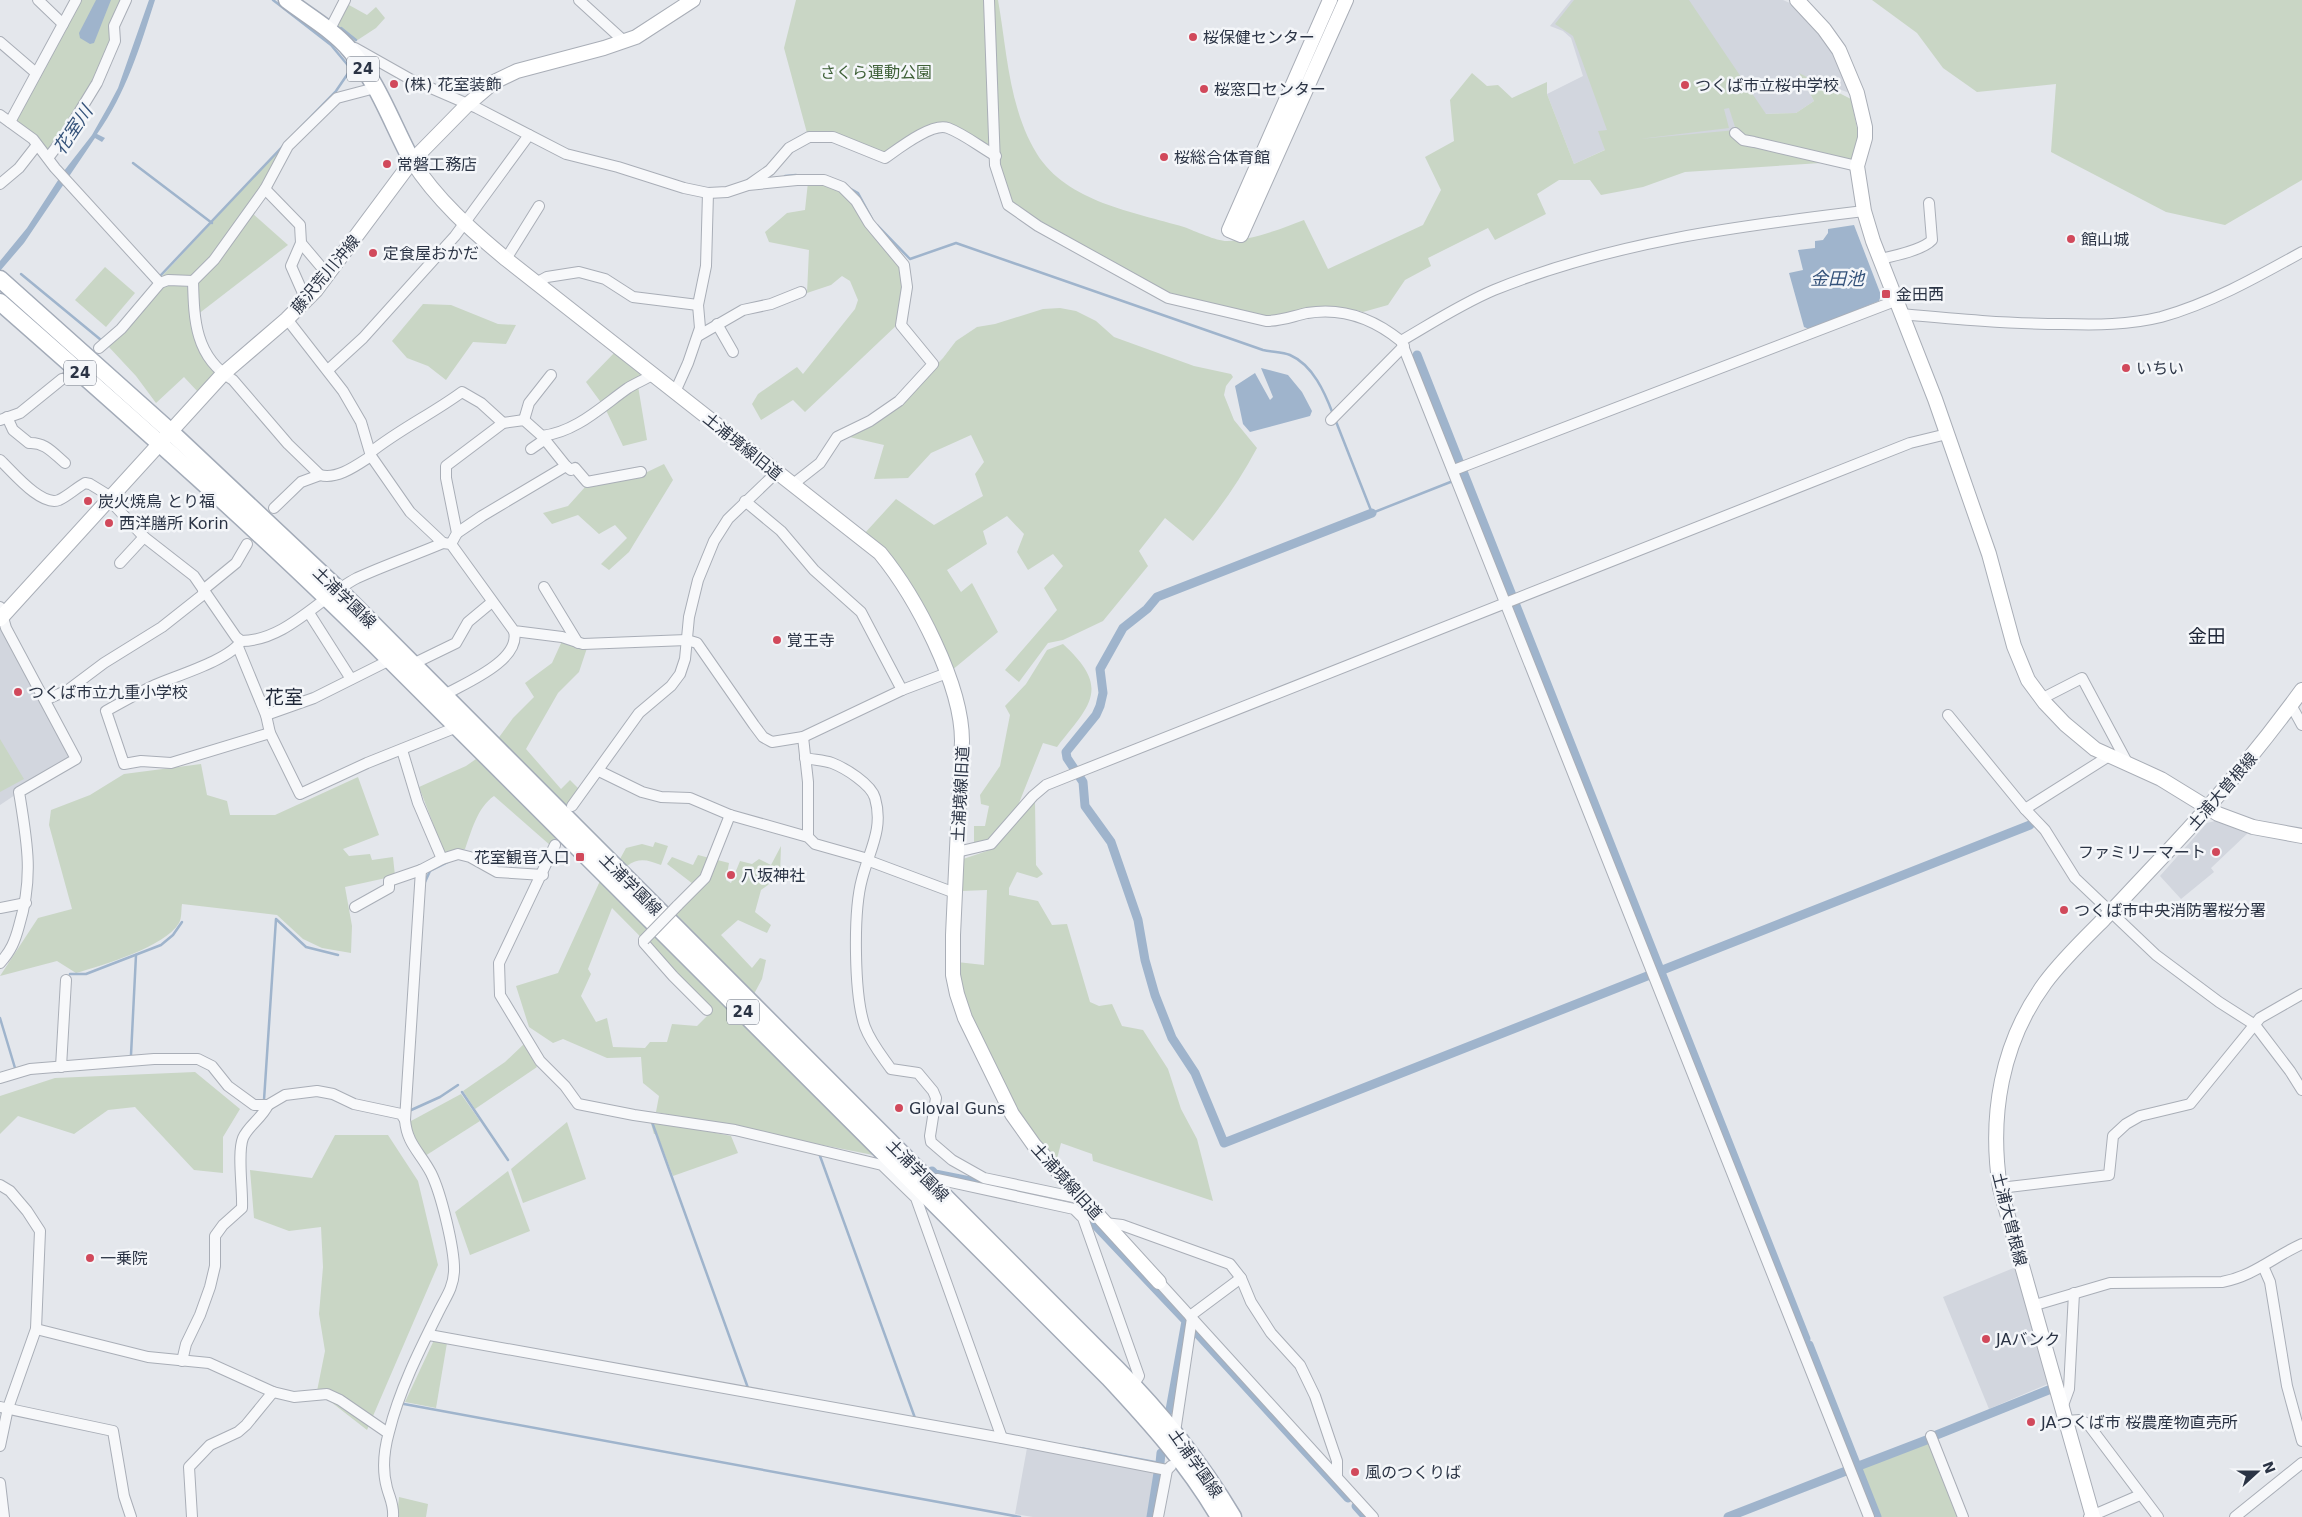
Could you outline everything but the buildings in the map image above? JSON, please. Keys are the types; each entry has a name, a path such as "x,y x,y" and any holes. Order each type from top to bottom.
{"main road":[{"name":"24","path":"287,0 329,31 350,50 375,88 412,161"},
{"name":"土浦学園線","path":"2,280 165,438 414,665 601,861 891,1159 1130,1391 1175,1432 1184,1455 1219,1517"},
{"name":"土浦学園線","path":"0,302 165,438"},
{"name":"土浦学園線","path":"333,593 390,660 458,727 601,861"},
{"name":"土浦学園線","path":"1130,1391 1184,1455 1207,1475 1232,1517"}],"street":[{"path":"38,0 64,24"},
{"path":"10,122 76,0"},
{"path":"48,158 64,137 97,83 115,41 114,26 126,0"},
{"path":"578,0 625,42"},
{"name":"藤沢荒川沖線","path":"1,614 110,499 223,374 306,300 328,275 412,161 467,104 494,82 517,71 625,42 649,30 693,0"},
{"path":"989,0 995,165 1008,205 1046,231 1168,298 1266,321 1282,321 1311,312 1348,313 1375,324 1402,343 1869,1517"},
{"path":"1330,0 1229,230 1241,236 1346,0"},
{"path":"1797,0 1831,40 1845,62 1852,78 1861,106 1865,127 1865,138 1857,166 1864,211 1880,260 1947,434 1989,554 2014,646 2028,680 2041,699 2081,739 2109,756 2161,779 2207,810 2253,827 2302,836"},
{"path":"329,31 340,2"},
{"path":"0,42 36,73"},
{"path":"350,50 355,48 410,79 467,104 566,154 618,167 684,188 708,193 726,192 748,185 797,180 824,180 842,187 856,201 869,223 904,265 907,287 901,325 933,364 899,401 870,421 837,437 820,463 792,485"},
{"path":"99,348 121,330 160,283 168,280 193,281 214,260 265,189 284,152 321,112 337,98 375,88"},
{"path":"0,115 33,139 55,168 160,283"},
{"path":"748,185 770,170 789,148 809,137 833,137 885,158 903,145 932,129 946,127 996,156"},
{"path":"1735,133 1743,140 1857,166"},
{"path":"328,370 362,338 465,224 529,134"},
{"path":"0,184 19,168 37,145"},
{"name":"土浦境線旧道","path":"412,161 435,192 465,224 506,260 880,553 898,575 920,612 958,706 962,729 955,893 954,975 957,994 965,1018 1012,1114 1034,1145 1337,1476 1372,1517"},
{"path":"265,189 297,220 301,229 301,243 291,266 306,300"},
{"path":"675,392 700,328 698,305 706,266 708,193"},
{"path":"1880,260 1909,253 1913,249 1927,246 1932,240 1929,203"},
{"path":"506,260 539,206"},
{"path":"1333,418 1402,343 1458,306 1494,290 1546,271 1600,255 1688,236 1864,211"},
{"path":"301,243 328,275"},
{"path":"1901,314 1990,321 2112,325 2160,317 2188,308 2226,292 2302,252"},
{"path":"536,283 547,277 579,272 605,280 633,297 698,305"},
{"path":"193,281 196,332 210,360 223,374 233,380 288,444 320,474"},
{"path":"698,336 743,310 771,304 801,292"},
{"path":"1456,475 1896,301"},
{"path":"286,319 328,370 361,422 371,454 410,512 447,543 514,631 516,639 514,644 495,667 444,697"},
{"path":"717,324 732,352"},
{"path":"524,420 529,403 551,375"},
{"path":"531,449 543,438 585,420 630,386 652,375"},
{"path":"62,379 20,413 4,419 13,430 29,443 37,442 47,446 65,463"},
{"path":"274,508 301,482 320,474 334,475 371,454 396,432 430,415 462,392 481,403 503,423"},
{"path":"457,533 446,478 446,466 503,423 524,420"},
{"path":"524,420 543,438 570,470 575,468 587,482 640,472"},
{"path":"957,852 991,844 1033,796 1046,785 1910,443 1947,434"},
{"path":"0,460 14,477 48,501 58,500 88,483 108,495 144,537 184,567 204,592 239,644 266,715 270,733 300,794 367,763 458,727"},
{"path":"270,733 171,763 141,761 124,764 106,711 157,684 211,662 239,644 258,640 309,613 333,593 358,578 447,543 457,533 482,516 566,466"},
{"path":"572,806 639,714 671,686 680,674 692,606 705,562 721,530 745,501 776,473"},
{"path":"745,501 781,531 814,570 861,612 902,690"},
{"path":"120,563 144,537"},
{"path":"45,700 68,690 104,662 162,628 236,563 246,544"},
{"path":"544,587 578,643"},
{"path":"414,665 456,643 468,622 492,602"},
{"path":"309,613 351,679"},
{"path":"0,963 12,950 26,903 29,869 19,792 76,759 6,628 1,614"},
{"path":"514,631 562,638 583,644 687,640 697,643 763,738 772,742 803,737 902,690 946,673"},
{"path":"266,715 314,698 390,660"},
{"path":"2041,699 2082,678 2129,765"},
{"name":"土浦大曽根線","path":"2092,1516 2000,1188 1995,1123 2003,1072 2022,1019 2045,982 2207,810 2265,740 2302,690"},
{"path":"2291,705 2302,725"},
{"path":"1948,715 2025,809 2045,830 2075,878 2156,955 2219,1002 2255,1025 2302,1090"},
{"path":"803,737 808,837"},
{"path":"402,750 418,803 442,859"},
{"path":"2025,809 2109,756"},
{"path":"805,758 832,762 868,785 875,798 878,832 861,881 857,933 857,974 865,1027 877,1050 891,1070 918,1073 933,1091 936,1098 930,1136 932,1142 952,1160 984,1178 1084,1200"},
{"path":"599,771 642,792 661,797 690,798 730,815 808,837 815,844 868,859 955,893"},
{"path":"707,1010 673,976 644,940 705,878 730,815"},
{"path":"555,845 499,963 500,995 540,1061 565,1086 578,1104 634,1115 735,1130 891,1159 922,1190 1001,1435"},
{"path":"355,907 388,888 389,881 458,854 470,857 497,872 542,875"},
{"path":"393,1517 394,1508 387,1488 384,1463 388,1433 399,1397 438,1312 451,1291 454,1272 453,1251 432,1174 406,1134 405,1120 421,870"},
{"path":"0,908 26,903"},
{"path":"61,1067 66,980"},
{"path":"2000,1188 2109,1175 2113,1136 2126,1124 2140,1116 2190,1104 2260,1018 2302,994"},
{"path":"0,1078 30,1069 178,1057 198,1059 212,1066 228,1086 254,1104 268,1104 285,1095 317,1091 333,1094 354,1104 401,1114 405,1120"},
{"path":"182,1361 186,1344 200,1315 210,1287 215,1266 215,1236 223,1225 242,1208 243,1187 239,1152 243,1136 264,1114 268,1104"},
{"path":"981,1189 984,1178"},
{"path":"922,1190 937,1179 1074,1209 1083,1218 1140,1376 1130,1391"},
{"path":"0,1185 10,1191 27,1211 40,1231 36,1329 4,1408 0,1446"},
{"path":"1105,1223 1122,1225 1230,1264 1241,1278 1251,1302 1271,1333 1300,1366 1315,1396 1338,1461 1337,1476"},
{"path":"2032,1306 2110,1283 2222,1282 2239,1279 2302,1244"},
{"path":"2263,1266 2270,1282 2287,1386 2302,1441"},
{"path":"1175,1432 1191,1317 1241,1278"},
{"path":"2062,1408 2069,1389 2074,1294"},
{"path":"36,1329 148,1357 209,1363 273,1392 294,1397 327,1394 340,1400 388,1433"},
{"path":"429,1335 1001,1435 1167,1470"},
{"path":"192,1517 190,1468 210,1445 238,1432 246,1425 273,1392"},
{"path":"4,1408 113,1432 124,1496 131,1517"},
{"path":"2066,1421 2080,1420 2088,1424 2158,1517"},
{"path":"1931,1436 1963,1517"},
{"path":"1158,1517 1167,1470 1184,1455"},
{"path":"2235,1517 2302,1463"},
{"path":"0,1483 4,1517"},
{"path":"2092,1516 2140,1495"}],"shaded area":[{"name":"つくば市立桜中学校","path":"1571,0 1783,0 1792,4 1826,43 1841,67 1852,94 1799,74 1814,101 1796,113 1761,114 1737,130 1611,147 1574,164 1547,94 1583,76 1571,38 1563,31 1550,26"},
{"name":"つくば市立九重小学校","path":"0,628 2,628 70,755 69,759 0,805"},
{"path":"2219,820 2250,831 2211,868 2214,872 2181,899 2160,876 2207,823"},
{"path":"2016,1267 2050,1383 1989,1409 1943,1297"},
{"path":"1027,1448 1141,1469 1154,1474 1147,1517 1033,1517 1015,1514"}],"green space":[{"path":"82,0 123,0 112,42 97,76 50,151 46,151 17,123 16,119"},
{"name":"さくら運動公園","path":"796,0 998,0 1010,79 1020,118 1037,154 1050,170 1066,184 1103,203 1184,227 1222,241 1256,236 1304,220 1328,269 1423,225 1441,190 1425,157 1454,141 1450,100 1472,73 1487,86 1498,85 1512,98 1547,82 1547,94 1574,164 1605,150 1598,131 1607,130 1573,36 1555,24 1574,0 1689,0 1766,114 1796,113 1814,101 1799,73 1851,99 1859,138 1852,161 1685,172 1643,187 1601,195 1590,180 1559,180 1537,194 1546,214 1495,240 1488,228 1428,258 1431,266 1405,280 1388,305 1363,312 1356,310 1305,310 1276,319 1166,293 1014,206 999,165 950,126 884,154 824,132 807,133 784,48","holes":["1729,108 1736,130 1639,139 1729,128 1724,109"]},
{"path":"1872,0 2302,0 2302,180 2225,225 2166,212 2051,152 2056,84 1977,92 1943,68 1917,33"},
{"path":"349,5 367,15 376,7 385,18 376,28 353,43 341,33 337,22"},
{"path":"283,146 268,178 210,257 194,274 186,277 162,276"},
{"path":"808,182 818,182 840,188 898,258 904,282 899,323 805,412 793,400 761,420 752,404 758,394 797,367 803,374 855,309 858,300 850,281 842,276 831,285 807,293 809,250 769,242 765,232 787,213 805,210"},
{"path":"252,213 288,245 197,315 198,281"},
{"path":"105,267 135,293 106,327 75,300"},
{"path":"167,284 190,287 194,334 216,372 198,392 184,377 156,403 136,376 108,346"},
{"path":"423,304 451,305 498,324 516,325 506,344 473,342 446,380 428,366 407,358 392,341"},
{"path":"1060,308 1076,311 1096,321 1114,337 1194,366 1231,374 1233,377 1226,386 1224,395 1234,420 1257,448 1228,496 1193,541 1165,518 1139,551 1148,566 1103,621 1063,640 1048,643 1019,682 1005,670 1057,610 1044,588 1063,566 1053,554 1028,570 1017,552 1024,534 1007,516 983,531 987,544 947,570 961,592 972,583 998,632 951,671 864,534 896,499 934,525 983,496 975,474 984,462 971,435 931,453 908,478 874,479 884,445 845,436 900,402 943,358 956,341 977,327 995,324 1043,309"},
{"path":"616,351 644,374 638,386 647,440 623,446 605,408 586,382"},
{"path":"664,464 673,480 629,552 609,570 601,564 627,538 615,525 599,534 578,515 552,524 543,513 568,506 586,486 643,474"},
{"path":"562,641 587,648 579,672 558,693 526,749 561,789 570,780 580,790 566,807 497,740 513,718 534,697 525,683 552,663"},
{"path":"1063,644 1078,659 1087,673 1091,685 1091,696 1079,719 1057,747 1043,743 1015,813 988,839 974,844 974,826 985,826 989,806 981,804 980,795 1000,766 1010,715 1005,706 1026,684 1047,650"},
{"path":"0,739 24,779 0,792"},
{"path":"476,759 557,836 551,846 494,796 479,813 465,849 445,855 419,787 466,766"},
{"path":"201,764 207,795 227,801 230,815 275,815 358,777 379,835 343,849 349,856 370,854 372,860 393,857 395,876 345,887 352,926 351,953 322,948 303,939 277,915 182,904 180,921 172,932 161,940 132,954 76,973 57,961 0,976 38,918 72,909 49,825 51,810 90,795 124,774"},
{"path":"1035,802 1036,865 1043,874 1037,878 1017,872 1009,888 1009,895 1038,901 1052,925 1067,924 1090,1002 1099,1006 1112,1004 1122,1026 1143,1030 1168,1069 1181,1109 1197,1139 1213,1201 1093,1161 1092,1154 1061,1143 1056,1163 1019,1117 960,992 957,962 984,965 987,890 962,891 960,887 963,859 990,850"},
{"path":"655,842 668,846 661,865 640,860 627,866 620,859 626,848 642,844 653,847"},
{"path":"781,846 780,876 773,878 761,890 755,912 771,925 767,933 738,920 721,935 752,968 760,958 766,960 762,979 754,994 674,912 697,887 667,864 672,857 693,865 698,855 729,863 726,880 731,883 740,861 752,864 759,859 771,865"},
{"path":"600,881 873,1155 656,1112 659,1096 643,1083 641,1057 607,1058 563,1039 553,1043 529,1027 516,986 558,973","holes":["612,908 713,1010 697,1026 672,1024 667,1042 650,1042 645,1048 613,1047 607,1018 596,1022 581,996 591,974 588,969"]},
{"path":"524,1044 537,1067 475,1109 463,1091 505,1062"},
{"path":"195,1072 240,1109 223,1137 223,1173 194,1170 135,1107 108,1110 74,1134 18,1116 0,1134 0,1096 55,1078"},
{"path":"461,1094 480,1121 425,1156 415,1143 408,1125 411,1121"},
{"path":"650,1120 731,1136 738,1153 673,1176 657,1134 654,1134"},
{"path":"567,1122 586,1179 523,1203 511,1169"},
{"path":"335,1135 388,1135 418,1181 438,1265 367,1430 317,1391 325,1351 319,1314 323,1267 321,1227 289,1231 254,1218 250,1170 312,1178"},
{"path":"508,1171 530,1231 470,1255 455,1212"},
{"path":"434,1340 447,1343 436,1408 405,1402"},
{"path":"1929,1441 1959,1517 1880,1517 1860,1468"},
{"path":"399,1497 428,1504 426,1517 397,1517"}],"water":[{"path":"96,0 111,0 94,43 90,44 80,38 79,33"},
{"path":"149,0 155,0 131,69 116,102 97,134 105,138 102,142 95,138 24,243 0,271 0,261 27,228 64,171 92,135 109,105 118,88"},
{"name":"金田池","path":"1854,225 1881,295 1879,301 1809,329 1804,327 1789,273 1803,270 1798,250 1815,248 1815,241 1823,240 1828,233 1828,229"},
{"path":"1261,368 1288,375 1302,392 1312,411 1310,416 1250,432 1243,424 1235,386 1255,373 1270,400 1273,397"}],"waterway":[{"path":"273,0 331,45 351,69 336,91 298,130"},
{"path":"341,28 356,40"},
{"path":"161,275 283,146"},
{"path":"133,163 212,223"},
{"path":"785,176 796,175"},
{"path":"849,188 858,193 872,219"},
{"path":"877,225 910,259 956,243 1263,350 1290,355 1305,365 1312,373 1322,389 1333,414"},
{"path":"21,274 101,340"},
{"path":"1417,355 1806,1339"},
{"path":"1335,419 1372,513 1453,481"},
{"path":"1458,479 1464,477"},
{"path":"1372,513 1157,597 1147,609 1123,628 1100,669 1103,693 1096,715 1066,752 1067,758 1083,782 1085,806 1111,842 1138,920 1145,960 1155,995 1172,1038 1195,1073 1224,1143 2030,825"},
{"path":"425,882 430,871 450,861"},
{"path":"264,1100 276,919 306,947 338,955"},
{"path":"70,974 86,974 161,945 173,935 182,922"},
{"path":"131,1055 136,955"},
{"path":"0,1018 15,1068"},
{"path":"409,1111 440,1097 458,1085"},
{"path":"462,1092 508,1160"},
{"path":"652,1122 748,1388"},
{"path":"820,1156 915,1418"},
{"path":"932,1171 935,1174 975,1182"},
{"path":"990,1185 1022,1193"},
{"path":"1080,1209 1186,1321 1170,1410"},
{"path":"1195,1331 1348,1498"},
{"path":"1809,1345 1877,1517"},
{"path":"1934,1436 2051,1389"},
{"path":"404,1404 1020,1517"},
{"path":"1856,1467 1929,1439"},
{"path":"1080,1448 1160,1463"},
{"path":"1160,1463 1161,1453"},
{"path":"1728,1517 1846,1471"},
{"path":"1151,1517 1158,1473"},
{"path":"1356,1506 1365,1516"}],"tunnel":[{"path":"62,379 99,348"}],"place":[{"name":"桜保健センター","path":"1193,37"},
{"name":"(株) 花室装飾","path":"394,84"},
{"name":"つくば市立桜中学校","path":"1685,85"},
{"name":"桜窓口センター","path":"1204,89"},
{"name":"桜総合体育館","path":"1164,157"},
{"name":"常磐工務店","path":"387,164"},
{"name":"館山城","path":"2071,239"},
{"name":"定食屋おかだ","path":"373,253"},
{"name":"金田西","path":"1886,294"},
{"name":"いちい","path":"2126,368"},
{"name":"炭火焼鳥 とり福","path":"88,501"},
{"name":"西洋膳所 Korin","path":"109,523"},
{"name":"覚王寺","path":"777,640"},
{"name":"つくば市立九重小学校","path":"18,692"},
{"name":"ファミリーマート","path":"2216,852"},
{"name":"花室観音入口","path":"580,857"},
{"name":"八坂神社","path":"731,875"},
{"name":"つくば市中央消防署桜分署","path":"2064,910"},
{"name":"Gloval Guns","path":"899,1108"},
{"name":"一乗院","path":"90,1258"},
{"name":"JAバンク","path":"1986,1339"},
{"name":"JAつくば市 桜農産物直売所","path":"2031,1422"},
{"name":"風のつくりば","path":"1355,1472"}],"district":[{"name":"金田","path":"2207,636"},
{"name":"花室","path":"284,697"}],"water label":[{"name":"花室川","path":"73,130"}]}
